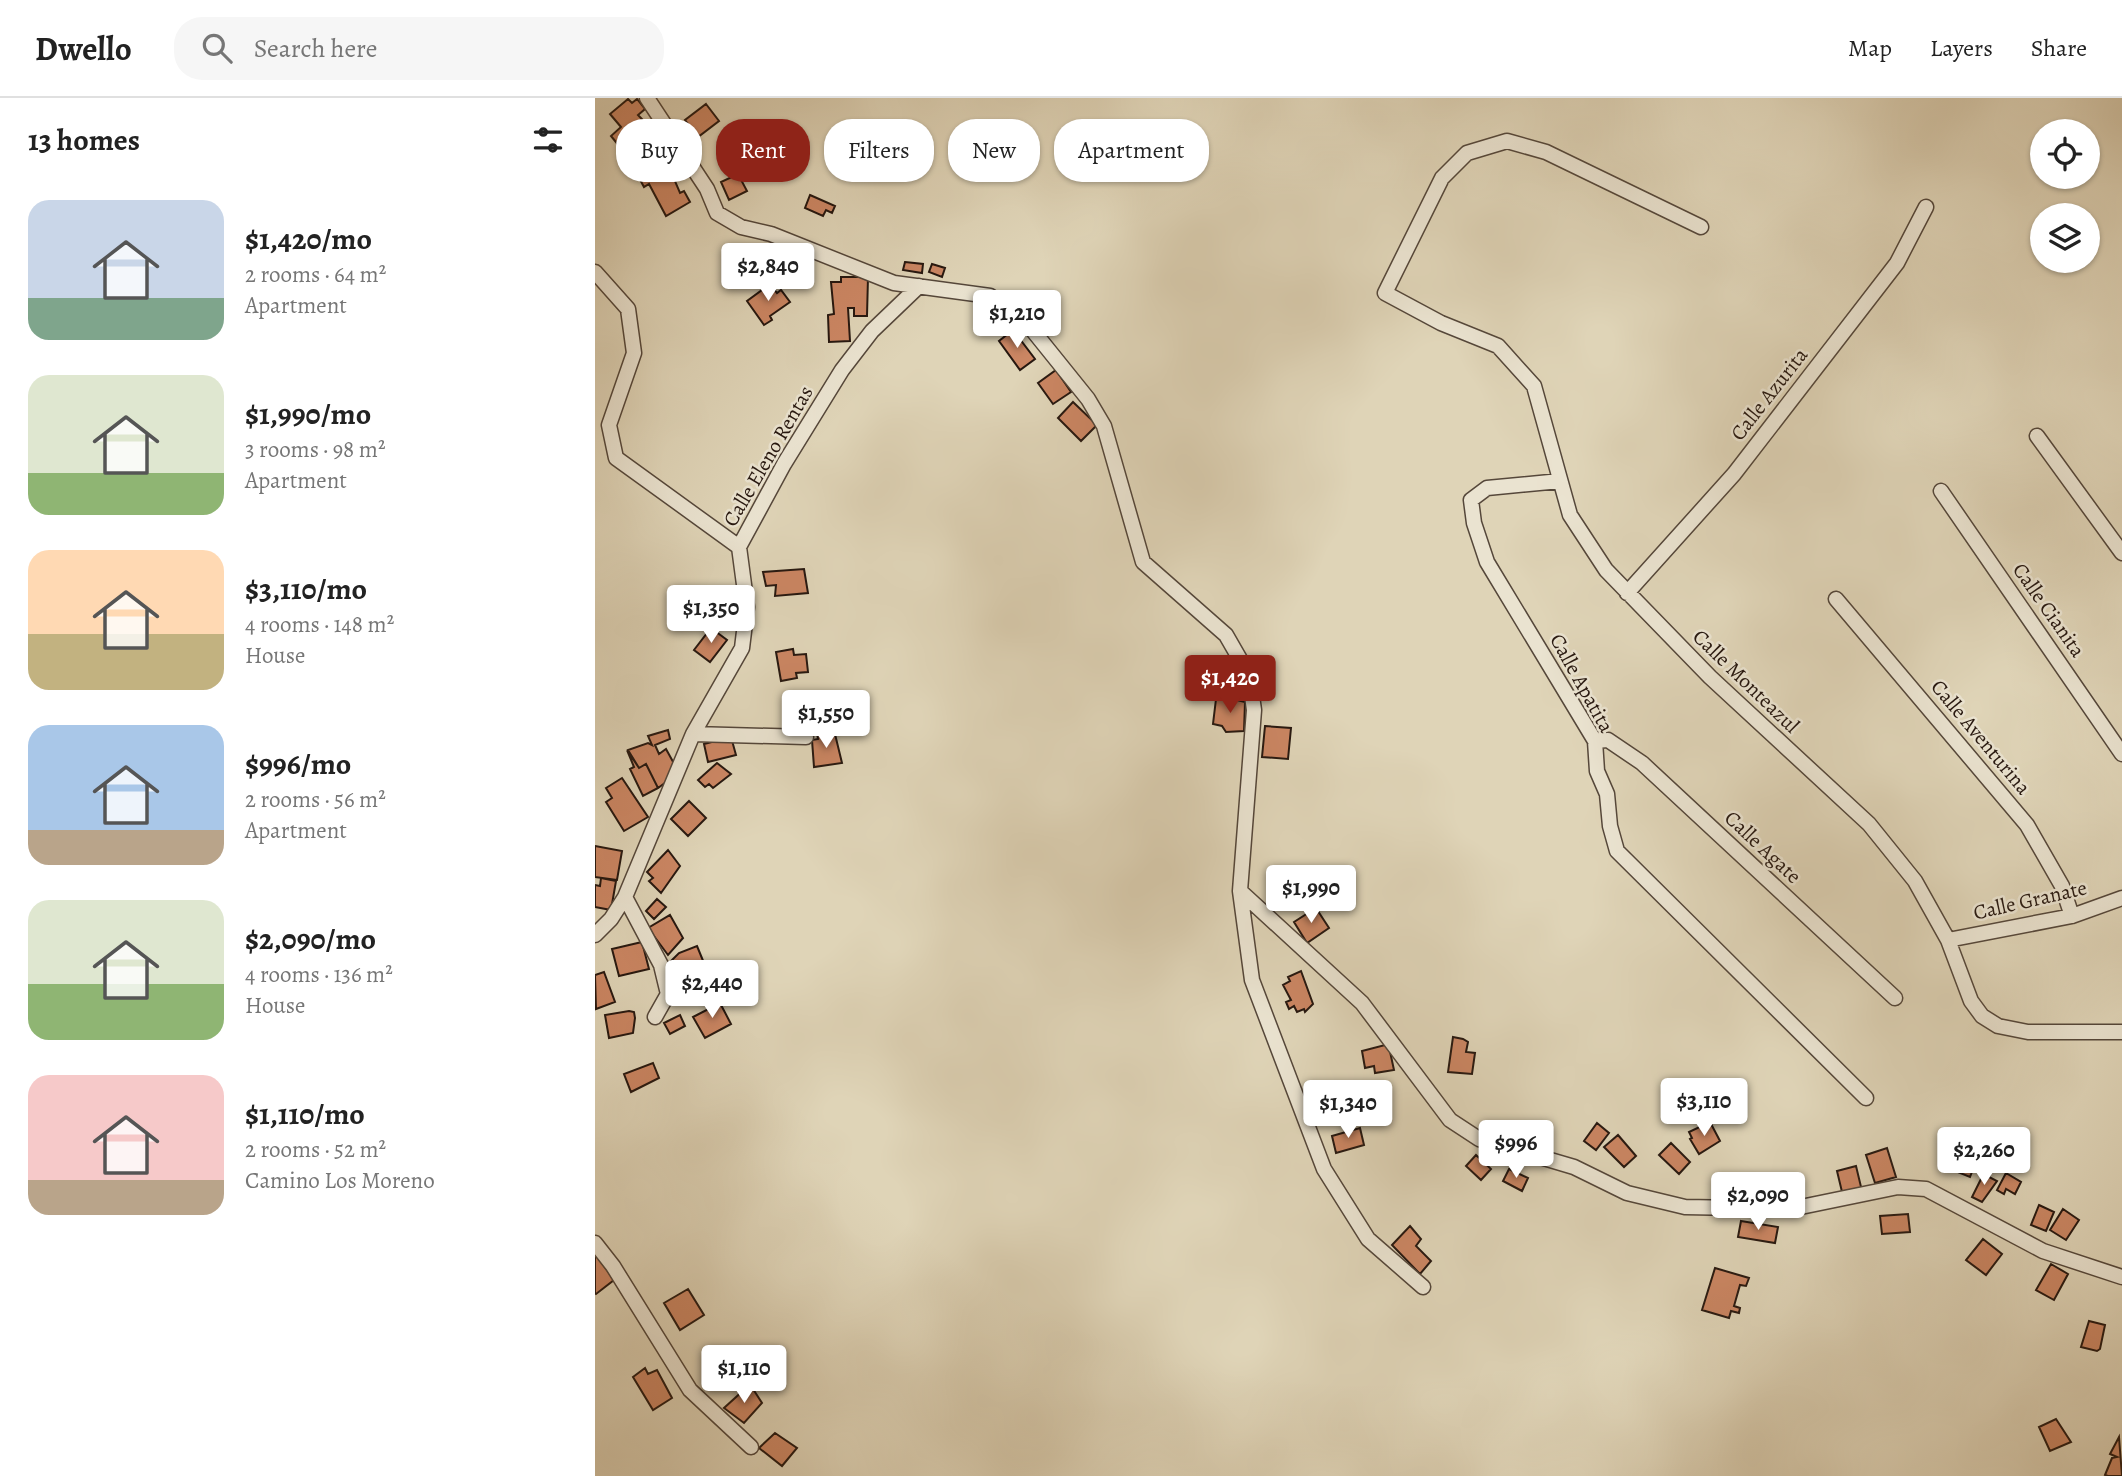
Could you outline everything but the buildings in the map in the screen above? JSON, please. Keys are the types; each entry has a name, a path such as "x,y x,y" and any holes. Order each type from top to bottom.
{"street":[{"path":"647,98 707,189 717,214 741,227 771,234 894,283 990,296 1026,321 1089,399 1104,426 1143,562 1226,635 1249,676 1254,710 1240,891 1252,980 1324,1170 1367,1239 1423,1287"},
{"name":"Calle Monteazul","path":"1701,227 1546,152 1507,141 1467,153 1443,178 1385,293 1441,324 1499,345 1534,386 1570,515 1606,570 1710,677 1869,824 1915,881 1948,940 1971,1001 1982,1016 1998,1026 2028,1032 2122,1032"},
{"name":"Calle Azurita","path":"1627,593 1759,442 1897,262 1926,207"},
{"path":"595,272 628,309 634,354 609,425 616,458 739,547"},
{"name":"Calle Eleno Rentas","path":"595,935 611,919 625,897 693,734 742,648 747,607 739,547 784,464 842,370 872,331 919,286"},
{"path":"2037,436 2122,553"},
{"name":"Calle Apatita","path":"1560,481 1487,488 1471,500 1474,523 1487,562 1595,741 1597,771 1607,794 1618,851 1865,1098"},
{"name":"Calle Cianita","path":"1941,491 2122,754"},
{"name":"Calle Aventurina","path":"1836,599 2027,825 2062,886 2071,916"},
{"path":"693,734 807,737"},
{"name":"Calle Agate","path":"1595,741 1608,740 1642,763 1895,998"},
{"path":"1240,891 1361,1003 1450,1120 1479,1139 1574,1167 1627,1194 1685,1207 1791,1209 1898,1187 1926,1189 2043,1251 2122,1277"},
{"path":"625,897 664,975 668,994 655,1017"},
{"name":"Calle Granate","path":"1948,940 2071,916 2122,898"},
{"path":"595,1243 613,1266 690,1390 751,1447"}]}
